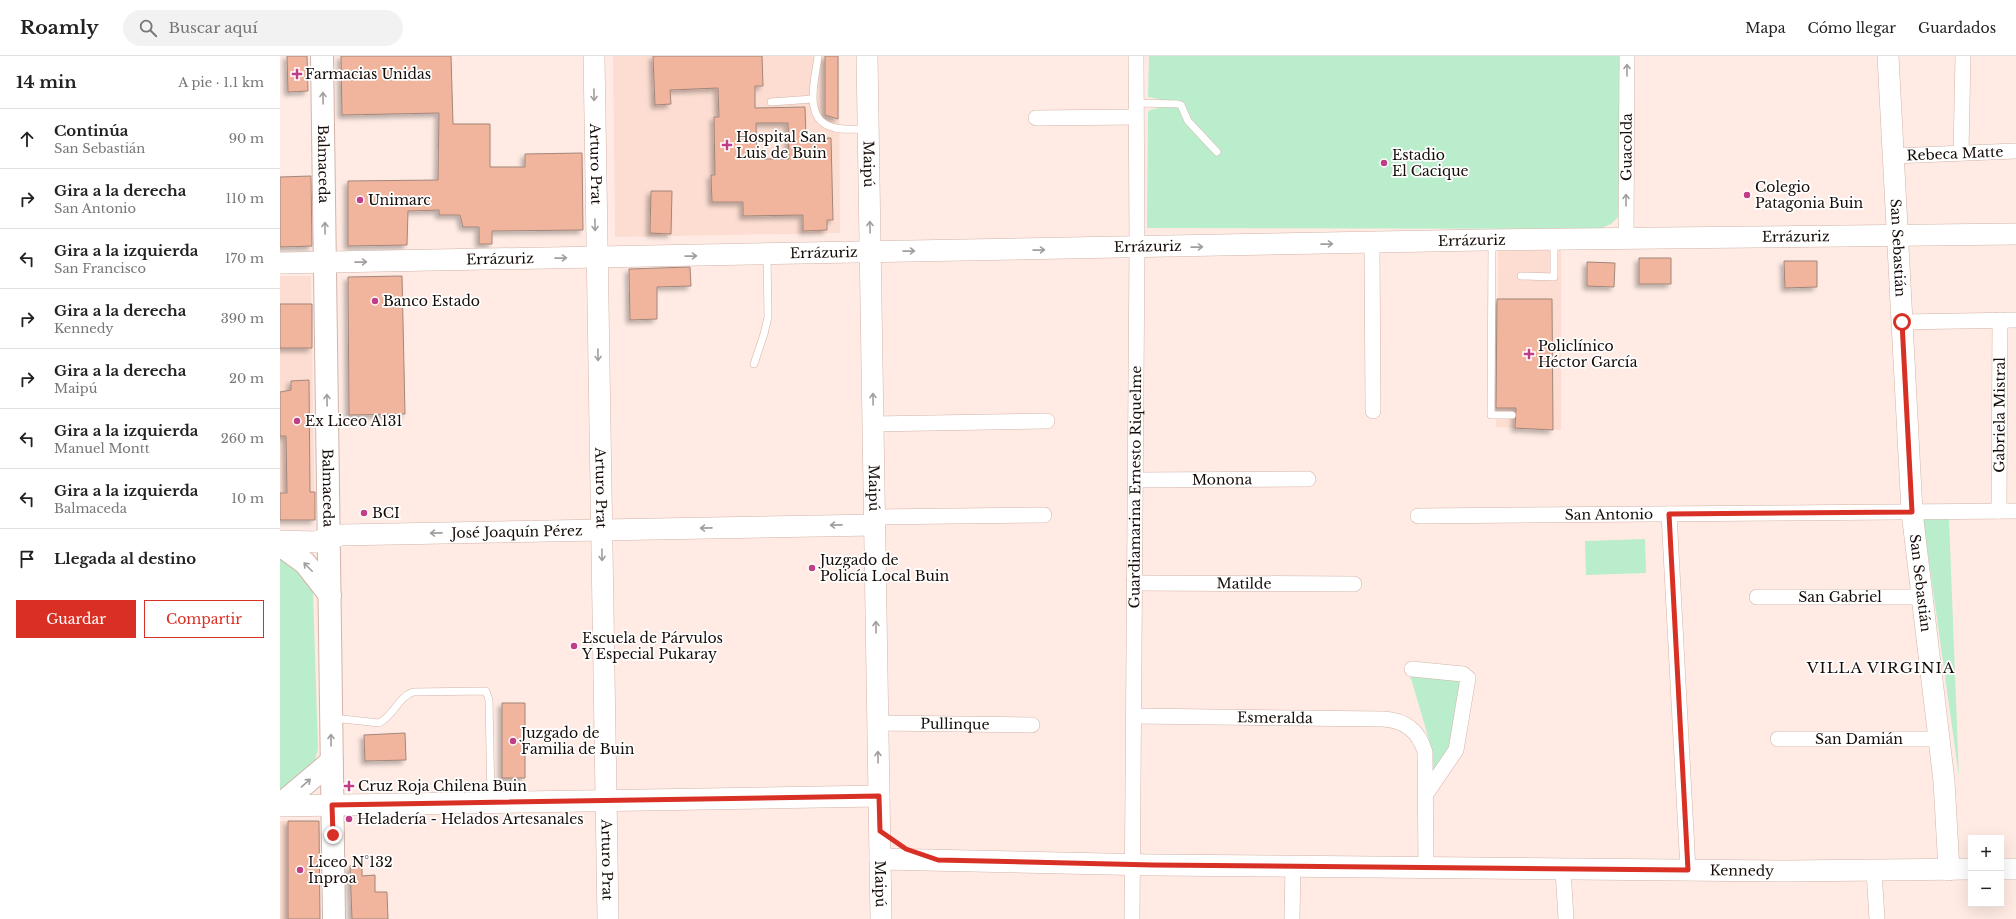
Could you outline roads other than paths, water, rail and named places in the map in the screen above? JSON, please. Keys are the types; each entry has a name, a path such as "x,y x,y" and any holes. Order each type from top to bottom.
{"main road":[{"name":"Balmaceda","path":"322,56 334,919"},
{"path":"280,545 305,563 330,595"},
{"path":"280,806 332,761"}],"street":[{"name":"Arturo Prat","path":"594,56 596,257 608,919"},
{"name":"Maipú","path":"867,56 881,919"},
{"name":"Guardiamarina Ernesto Riquelme","path":"1132,919 1137,248 1136,56"},
{"name":"Guacolda","path":"1626,239 1627,56"},
{"name":"San Sebastián","path":"1888,56 1912,512 1947,814 1949,870"},
{"path":"1961,153 1964,56"},
{"path":"1036,118 1136,110"},
{"name":"Rebeca Matte","path":"1893,156 2016,151"},
{"name":"Errázuriz","path":"280,263 1137,248 1492,240 2016,234"},
{"path":"1372,243 1373,411"},
{"name":"Gabriela Mistral","path":"1999,511 2000,320"},
{"path":"1902,322 2016,320"},
{"path":"873,424 1047,421"},
{"name":"Monona","path":"1135,480 1308,479"},
{"name":"San Antonio","path":"1418,516 2016,511"},
{"path":"1669,514 1688,870"},
{"path":"875,521 1044,515"},
{"name":"José Joaquín Pérez","path":"280,541 315,542 341,535 602,530 875,521"},
{"name":"Matilde","path":"1134,584 1354,584"},
{"name":"San Gabriel","path":"1757,596 1922,597"},
{"path":"1412,670 1464,674 1468,678 1456,750 1426,794 1426,868"},
{"name":"Esmeralda","path":"1134,716 1383,718 1399,721 1413,730 1423,744 1425,752 1426,794"},
{"name":"Pullinque","path":"878,723 1032,725"},
{"name":"San Damián","path":"1778,739 1939,739"},
{"path":"280,806 879,796"},
{"name":"Kennedy","path":"880,831 906,849 938,860"},
{"name":"Kennedy","path":"880,859 1426,868 1874,872 1968,870"},
{"path":"1292,919 1293,866"},
{"path":"1563,869 1566,919"},
{"path":"2004,869 2016,869"},
{"path":"1874,872 1877,919"}],"lane":[{"path":"818,56 813,99 816,113 826,125 842,129 868,129"},
{"path":"771,102 813,99"},
{"path":"1136,110 1178,104 1196,130 1217,152"},
{"path":"1492,240 1491,415 1512,415"},
{"path":"1521,276 1554,277 1554,240"},
{"path":"754,364 768,317 767,254"},
{"path":"331,718 380,723 391,715 405,694 413,692 486,691 489,700 491,803"}],"place":[{"name":"Farmacias Unidas","path":"297,74"},
{"name":"Hospital San Luis de Buin","path":"727,145"},
{"name":"Estadio El Cacique","path":"1384,163"},
{"name":"Colegio Patagonia Buin","path":"1747,195"},
{"name":"Unimarc","path":"360,200"},
{"name":"Banco Estado","path":"375,301"},
{"name":"Policlínico Héctor García","path":"1529,354"},
{"name":"Ex Liceo A131","path":"297,421"},
{"name":"BCI","path":"364,513"},
{"name":"Juzgado de Policía Local Buin","path":"812,568"},
{"name":"Escuela de Párvulos Y Especial Pukaray","path":"574,646"},
{"name":"Juzgado de Familia de Buin","path":"513,741"},
{"name":"Cruz Roja Chilena Buin","path":"349,786"},
{"name":"Heladería - Helados Artesanales","path":"349,819"},
{"name":"Liceo N°132 Inproa","path":"300,870"}],"district":[{"name":"VILLA VIRGINIA","path":"1881,667"}]}
